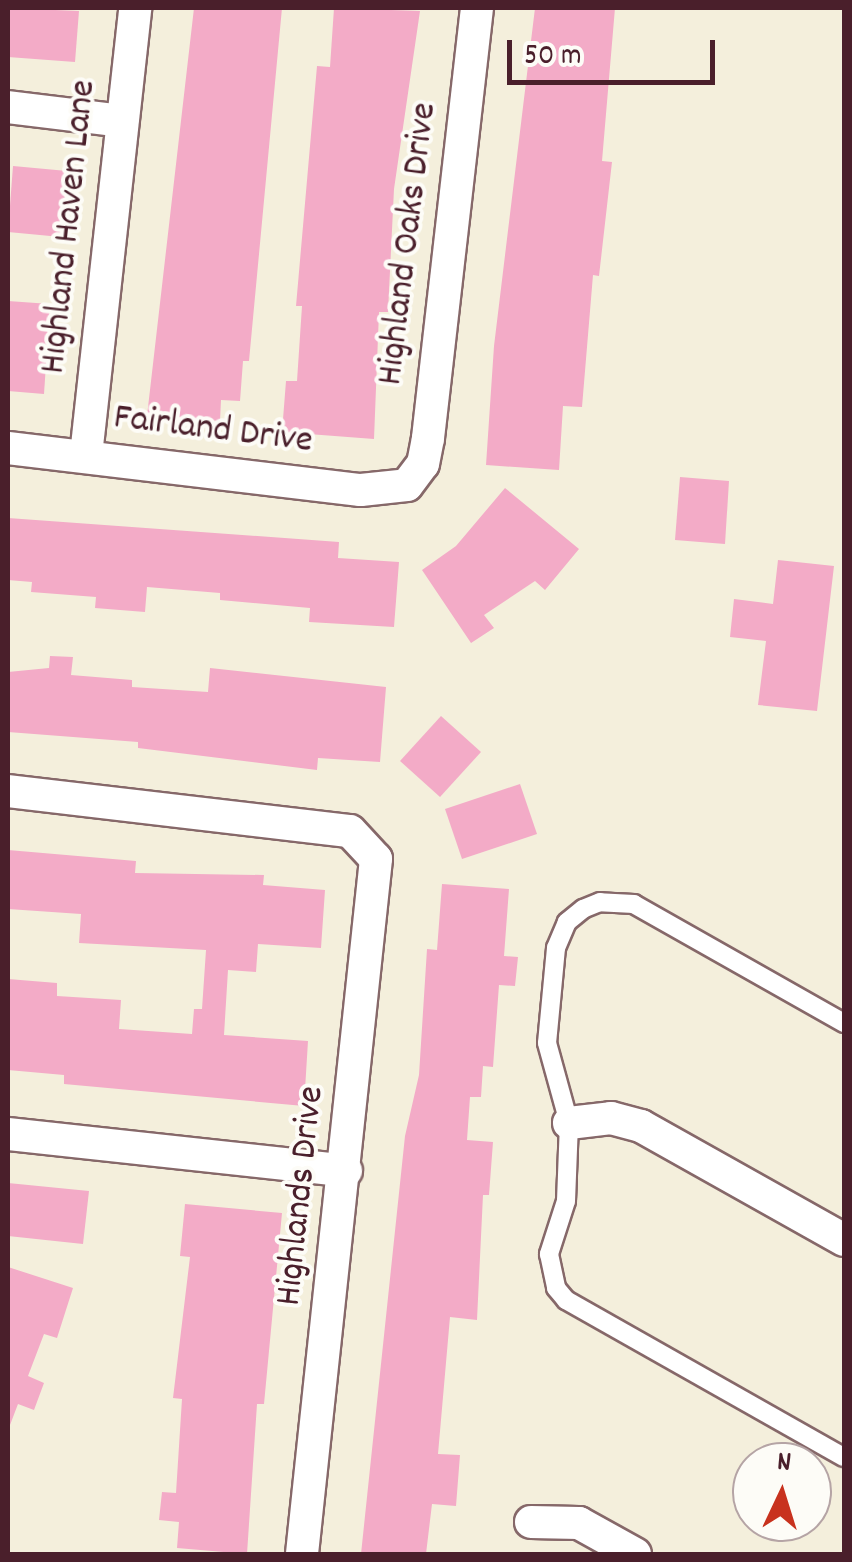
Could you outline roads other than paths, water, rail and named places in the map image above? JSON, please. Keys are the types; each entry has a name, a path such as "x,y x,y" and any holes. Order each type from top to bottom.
{"street":[{"name":"Highland Haven Lane","path":"86,455 134,8"},
{"name":"Highland Oaks Drive","path":"407,485 422,464 428,438 477,8"},
{"path":"8,108 122,121"},
{"name":"Fairland Drive","path":"8,448 361,490 407,485"},
{"name":"Highlands Drive","path":"8,791 350,831 370,848 376,894 302,1554"},
{"path":"569,1123 611,1118 641,1126 844,1240"},
{"path":"8,1134 346,1170"},
{"path":"531,1522 579,1523 635,1554"}],"lane":[{"path":"844,1023 634,904 600,902 567,922 554,960 547,1043 569,1123 566,1201 548,1264 566,1300 844,1457"}]}
